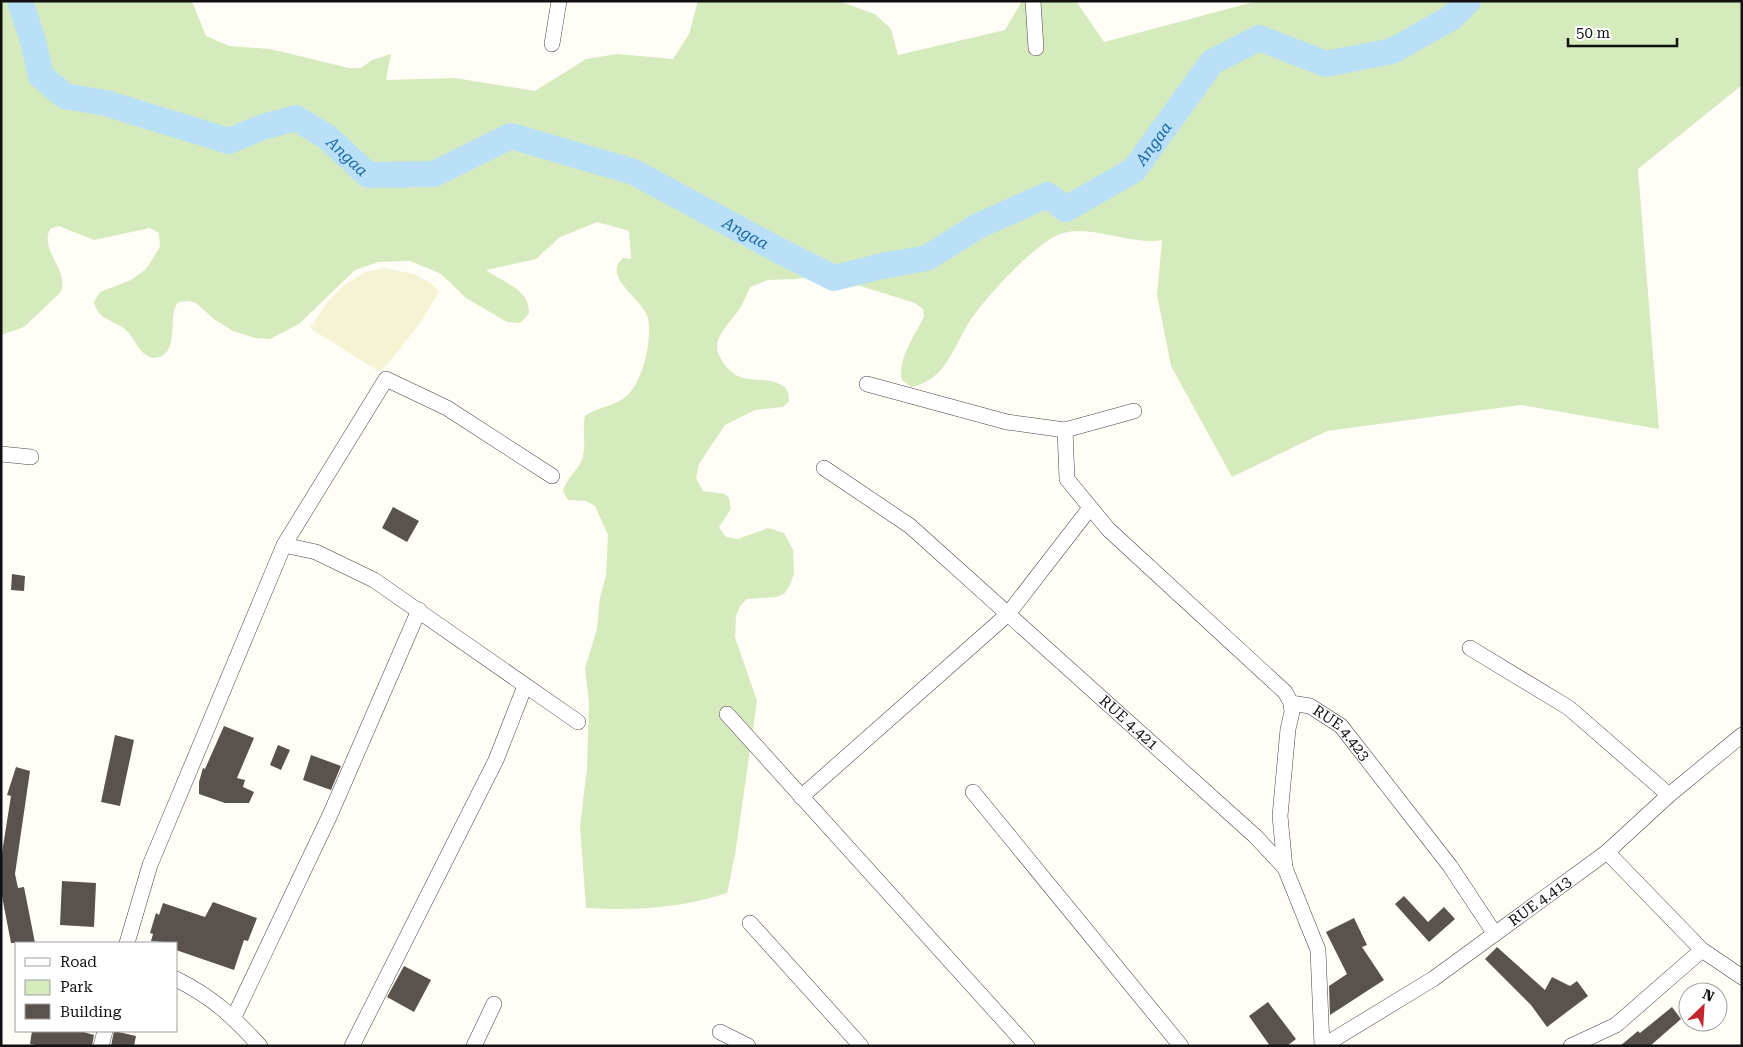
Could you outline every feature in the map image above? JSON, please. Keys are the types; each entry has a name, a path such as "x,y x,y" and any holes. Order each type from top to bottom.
{"street":[{"path":"552,44 559,1"},
{"path":"1033,1 1036,48"},
{"path":"128,942 150,866 284,545 386,379 447,408 552,476"},
{"path":"867,384 1007,422 1065,430 1134,411"},
{"name":"RUE 4.423","path":"1065,430 1067,479 1090,508 1108,529 1285,692 1291,703 1310,706 1341,726 1450,866 1495,934"},
{"path":"1,454 31,457"},
{"name":"RUE 4.421","path":"824,468 910,526 1255,836 1285,868 1318,950 1322,1046"},
{"path":"801,797 1008,614 1090,508"},
{"path":"284,545 316,552 374,580 578,722"},
{"path":"234,1017 330,814 419,610"},
{"path":"1470,648 1569,708 1669,795"},
{"path":"352,1046 496,760 525,686"},
{"path":"1285,868 1280,816 1288,729 1292,712 1291,703"},
{"path":"727,714 1027,1046"},
{"name":"RUE 4.413","path":"1322,1046 1433,979 1607,852 1669,795 1742,736"},
{"path":"973,792 1181,1046"},
{"path":"1607,852 1702,950 1742,977"},
{"path":"750,923 861,1046"},
{"path":"1571,1046 1616,1025 1702,950"},
{"path":"178,980 204,992 234,1017 260,1046"},
{"path":"474,1046 494,1004"},
{"path":"101,1046 105,1032"},
{"path":"720,1032 748,1046"}],"shaded area":[{"path":"384,268 414,274 432,284 439,292 418,326 386,366 378,371 310,328 328,301 344,285 366,272"}],"green space":[{"path":"1,1 192,1 206,36 229,46 270,49 349,68 361,68 372,60 391,54 386,80 455,78 535,91 586,59 617,54 673,59 689,34 698,1 839,1 875,14 891,29 898,55 1005,30 1022,1 1076,1 1104,42 1257,1 1742,1 1742,85 1638,169 1659,429 1521,405 1327,431 1232,477 1171,366 1157,295 1162,240 1137,240 1084,231 1072,231 1050,239 1026,258 981,306 967,325 949,358 934,377 924,383 911,387 902,380 901,372 908,347 924,316 923,309 915,303 822,274 797,279 768,280 750,287 740,308 720,336 717,349 719,355 727,368 740,377 771,381 784,387 788,393 789,402 783,407 755,410 725,425 699,464 696,478 703,491 725,494 729,498 731,509 719,527 726,537 738,539 768,528 784,533 793,550 794,574 784,594 776,597 747,599 740,606 736,616 735,637 757,701 735,855 727,893 692,902 640,909 586,908 580,826 587,768 589,703 585,668 597,629 600,597 606,576 608,535 595,506 586,501 568,500 563,491 583,456 585,416 626,396 640,376 646,356 649,336 648,318 639,303 625,288 617,273 618,265 623,258 631,259 629,231 597,222 560,237 536,259 486,270 514,287 525,298 529,314 520,323 507,322 466,298 441,274 410,261 378,262 355,270 299,324 270,339 255,338 233,331 215,320 196,303 188,301 179,302 175,307 173,315 171,343 168,351 162,356 152,358 141,351 124,328 103,317 94,302 100,292 131,280 146,269 160,247 159,233 150,228 94,240 59,226 50,229 48,245 62,277 60,293 24,327 1,335"}],"building":[{"path":"393,507 419,521 407,542 382,528"},
{"path":"12,574 25,576 24,591 11,590"},
{"path":"224,726 254,738 237,778 245,780 243,787 254,792 249,803 225,803 199,794 199,782 203,768 205,769"},
{"path":"115,735 134,740 120,806 101,802"},
{"path":"278,745 290,750 281,770 270,765"},
{"path":"311,755 341,766 331,790 303,780"},
{"path":"16,767 30,771 15,874 18,888 24,887 35,942 11,943 1,891 1,859 11,796 7,795"},
{"path":"62,881 96,883 94,927 60,925"},
{"path":"1404,896 1428,922 1444,907 1455,919 1429,942 1395,904"},
{"path":"213,902 257,918 248,941 244,940 234,970 178,951 178,942 151,941 153,934 150,933 156,913 159,915 163,903 205,917"},
{"path":"1354,918 1367,945 1362,947 1384,980 1330,1015 1329,986 1347,974 1326,932"},
{"path":"1497,947 1545,990 1552,977 1570,986 1577,981 1588,996 1547,1027 1531,1005 1485,959"},
{"path":"404,966 431,980 414,1012 387,997"},
{"path":"1268,1002 1296,1039 1287,1046 1270,1046 1249,1016"},
{"path":"1672,1007 1678,1015 1678,1022 1650,1046 1620,1046 1638,1031 1640,1033"},
{"path":"32,1032 84,1032 94,1035 92,1046 41,1046 30,1044"},
{"path":"114,1032 136,1036 134,1046 111,1046"}],"waterway":[{"name":"Angaa","path":"20,1 33,41 41,76 65,96 105,103 229,141 263,127 296,118 327,137 368,175 434,174 511,136 634,172 834,278 882,266 927,258 978,226 1047,195 1066,209 1134,170 1212,62 1259,38 1326,64 1392,51 1451,18 1468,1"}]}
